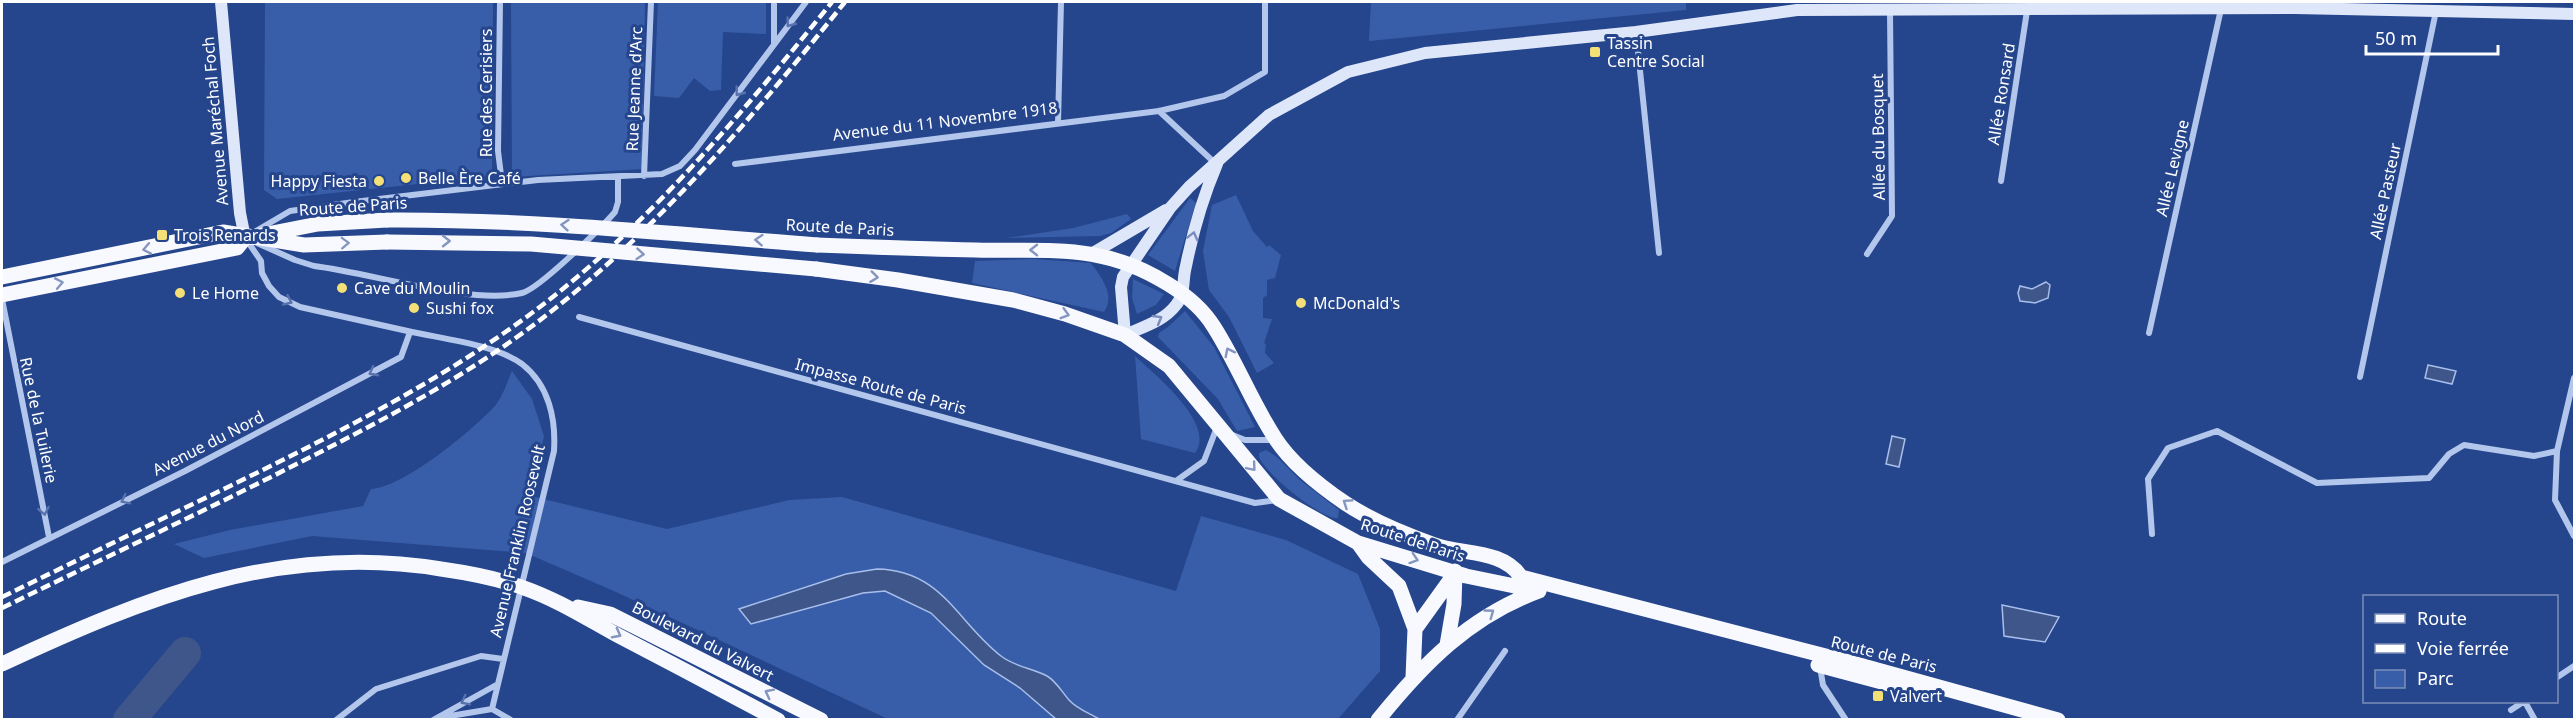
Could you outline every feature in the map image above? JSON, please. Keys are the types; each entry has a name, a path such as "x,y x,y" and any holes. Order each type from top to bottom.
{"main road":[{"name":"Avenue Maréchal Foch","path":"221,2 239,205 245,238"},
{"path":"1216,164 1200,206 1185,269 1183,294 1178,303 1159,320 1125,335 1121,287 1131,263 1170,208 1189,187 1269,115 1348,72 1425,53 1636,32 1796,6 1890,12 2221,9 2436,10 2574,14"},
{"path":"1093,253 1170,208"},
{"name":"Route de Paris","path":"245,238 318,224 387,220 520,222 817,245 1093,253 1131,263 1183,294 1209,319 1222,338 1276,440 1296,462 1344,502 1372,519 1437,546 1481,553 1515,568 1521,577 2021,720"},
{"path":"2,277 223,232 245,238 237,248 222,252 2,301"},
{"name":"Route de Paris","path":"245,238 304,245 387,242 531,244 816,269 898,280 1013,300 1065,314 1125,335 1169,366 1279,500 1358,543 1456,572 1821,661 1845,661 2058,720"},
{"path":"1358,543 1368,557 1400,586 1415,629 1413,677"},
{"path":"1437,546 1456,572 1447,645"},
{"name":"Boulevard du Valvert","path":"2,664 90,623 158,597 224,577 274,567 345,562 408,563 481,576 523,588 566,605 778,720"},
{"path":"1415,629 1456,572 1484,566 1521,577"},
{"path":"1378,720 1413,677 1447,645 1502,606 1539,591"},
{"name":"Boulevard du Valvert","path":"566,605 610,614 821,720"}],"street":[{"name":"Rue des Cerisiers","path":"500,2 498,152 502,183"},
{"name":"Rue Jeanne d'Arc","path":"644,176 651,2"},
{"path":"774,2 774,45"},
{"path":"245,238 290,211 502,183 644,176 669,172 680,166 695,150 806,2"},
{"path":"1058,123 1061,2"},
{"name":"Avenue du 11 Novembre 1918","path":"735,164 1159,111 1224,96 1265,72 1265,2"},
{"name":"Allée Levigne","path":"2149,333 2221,9"},
{"name":"Allée Pasteur","path":"2360,377 2436,10"},
{"name":"Allée Ronsard","path":"2001,182 2027,11"},
{"name":"Allée du Bosquet","path":"1867,254 1892,216 1890,12"},
{"path":"1636,32 1659,253"},
{"path":"1159,111 1216,164"},
{"path":"245,238 295,261 314,266 482,295 524,292 558,266 615,212 618,202 618,177"},
{"name":"Avenue Franklin Roosevelt","path":"245,238 261,261 265,279 279,297 300,307 457,342 516,360 532,374 551,407 554,421 554,451 523,588 492,709"},
{"name":"Rue de la Tuilerie","path":"2,301 49,537"},
{"name":"Impasse Route de Paris","path":"579,316 1255,503 1279,500"},
{"name":"Avenue du Nord","path":"2,561 185,471 401,357 410,332"},
{"path":"2574,378 2557,451 2555,500 2574,536"},
{"path":"1176,481 1204,461 1217,426 1245,440 1276,440"},
{"path":"2152,534 2148,479 2168,448 2217,431 2318,483 2429,478 2449,454 2464,445 2534,456 2557,451"},
{"path":"1457,720 1505,651"},
{"path":"336,720 376,689 481,656 503,659"},
{"path":"1821,661 1823,685 1846,720"},
{"path":"2558,677 2574,666"},
{"path":"434,719 498,684"},
{"path":"2511,710 2522,703"},
{"path":"2525,703 2535,720"},
{"path":"434,719 492,709 511,720"}],"green space":[{"path":"265,2 493,2 492,176 277,199 264,190"},
{"path":"511,2 645,2 642,169 512,177"},
{"path":"658,2 766,2 766,34 723,32 721,90 710,91 694,78 679,98 654,96"},
{"path":"1371,2 1686,2 1686,10 1369,41"},
{"path":"1236,195 1253,231 1267,247 1269,245 1281,255 1275,278 1267,280 1267,295 1263,298 1263,318 1272,319 1264,343 1266,344 1265,353 1274,363 1257,373 1229,317 1209,290 1203,251 1212,205"},
{"path":"1190,198 1196,203 1175,271 1148,255"},
{"path":"1127,214 1131,219 1111,233 1100,236 1007,238 1073,228"},
{"path":"1034,259 1091,263 1103,280 1108,293 1104,312 972,283 975,261"},
{"path":"1133,279 1164,294 1156,305 1137,314 1132,298"},
{"path":"1185,311 1214,347 1255,427 1237,431 1218,399 1158,337 1159,333"},
{"path":"1135,356 1168,387 1191,414 1198,428 1200,441 1195,453 1141,439"},
{"path":"512,371 532,399 544,436 531,496 667,529 789,500 842,497 1176,591 1201,516 1286,540 1358,574 1380,629 1380,671 1338,719 888,719 616,592 526,553 312,536 204,558 174,544 230,530 363,506 371,489 385,486 418,469 453,444 482,419 499,400"},
{"path":"1266,450 1339,510 1338,518 1320,512 1282,484 1259,457 1259,453"}],"shaded area":[{"path":"2046,282 2050,285 2048,298 2035,303 2020,301 2018,293 2020,286 2032,289"},
{"path":"2428,365 2456,371 2452,384 2425,378"},
{"path":"1892,436 1905,439 1899,467 1886,464"},
{"path":"877,569 918,578 933,588 1001,656 1012,663 1047,676 1072,703 1099,719 1056,719 1020,688 984,665 931,613 885,591 863,593 751,624 739,609 846,574"},
{"path":"2002,605 2059,617 2045,642 2004,636"}],"waterway":[{"path":"129,720 185,653"}],"railway":[{"path":"2,597 354,423 436,377 516,325 593,263 666,194 767,81 832,2"},
{"path":"2,608 349,437 423,397 529,328 603,269 677,197 746,121 845,2"}],"place":[{"name":"Tassin Centre Social","path":"1595,52"},
{"name":"Belle Ère Café","path":"406,178"},
{"name":"Happy Fiesta","path":"379,181"},
{"name":"Trois Renards","path":"162,235"},
{"name":"Cave du Moulin","path":"342,288"},
{"name":"Le Home","path":"180,293"},
{"name":"McDonald's","path":"1301,303"},
{"name":"Sushi fox","path":"414,308"},
{"name":"Valvert","path":"1878,696"}]}
